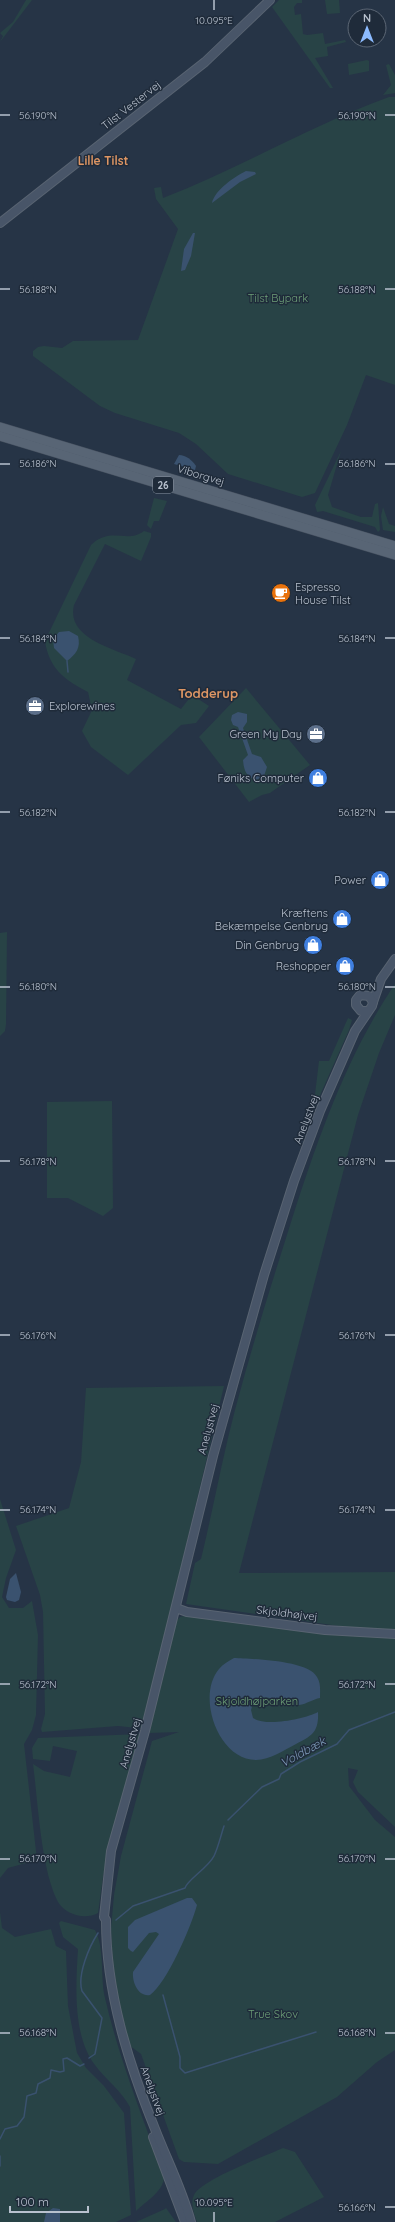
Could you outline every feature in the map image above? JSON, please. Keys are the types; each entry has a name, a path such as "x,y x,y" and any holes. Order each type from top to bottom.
{"main road":[{"name":"Viborgvej","path":"0,427 395,546"},
{"name":"Viborgvej","path":"0,436 395,555"}],"street":[{"name":"Tilst Vestervej","path":"0,223 209,58 270,0"},
{"path":"381,980 356,1000 356,1007 361,1011 368,1011 372,1006 381,980 395,959"},
{"path":"363,994 369,996 373,1002"},
{"name":"Anelystvej","path":"355,1031 356,1007"},
{"name":"Anelystvej","path":"191,2222 175,2176 132,2066 118,2020 107,1964 106,1920 104,1917 111,1851 115,1842 176,1608 221,1423 272,1248 317,1118 355,1031 368,1011"},
{"name":"Skjoldhøjvej","path":"176,1608 187,1612 325,1630 395,1634"},
{"name":"Anelystvej","path":"107,1964 105,1967 109,1997 127,2068 185,2222"}],"green space":[{"path":"26,0 32,0 0,42 3,36 0,33 13,22"},
{"path":"279,0 302,0 302,3 297,3 294,7 295,15 301,14 303,34 323,33 325,44 345,40 346,42 327,47 328,56 315,58 333,88 330,88 272,7"},
{"path":"325,0 339,0 340,13 327,14"},
{"path":"367,60 369,61 369,71 349,75 348,64"},
{"path":"389,64 395,75 395,93 383,95 391,85 386,65"},
{"name":"Tilst Bypark","path":"389,97 395,97 395,385 366,375 347,425 315,493 302,497 228,474 196,444 179,433 115,413 100,406 33,356 33,351 38,347 44,346 62,348 73,341 138,340 178,229 156,199 154,188 161,187 163,198 220,174 332,120"},
{"path":"341,451 328,495 332,507 361,517 372,517 375,504 378,503 380,530 378,532 375,527 323,511 317,512 315,505"},
{"path":"154,498 167,501 159,521 154,521 151,529 147,525"},
{"path":"383,507 389,524 395,526 395,532 383,530 381,516"},
{"path":"144,531 151,533 151,537 141,561 105,544 74,605 73,616 77,626 84,634 104,646 136,659 127,680 181,709 192,695 209,706 196,723 181,725 128,775 91,747 82,731 92,710 88,692 72,683 59,672 50,659 45,641 91,545 98,539 105,537 138,535"},
{"path":"246,688 310,765 270,793 262,795 249,802 199,737"},
{"path":"7,932 6,1024 5,1031 0,1036 0,933"},
{"path":"395,984 395,1015 379,1053 358,1115 239,1573 395,1572 395,1630 346,1627 186,1604 195,1563 201,1559 235,1410 255,1338 312,1158 348,1068 362,1039"},
{"path":"348,1018 352,1020 349,1030 313,1111 319,1061 329,1061"},
{"path":"112,1101 113,1208 103,1216 68,1198 47,1198 47,1102"},
{"path":"224,1386 143,1726 137,1728 118,1726 42,1732 41,1729 45,1714 43,1612 40,1595 16,1526 69,1508 81,1462 86,1388"},
{"path":"0,1499 16,1550 6,1578 2,1597 9,1608 23,1608 32,1601 38,1635 36,1715 32,1730 24,1744 37,1860 8,1868 0,1878"},
{"path":"188,1615 328,1634 395,1637 395,1827 358,1792 353,1782 358,1770 348,1768 349,1786 375,1820 395,1837 395,2050 377,2062 337,2097 218,2164 184,2162 179,2159 141,2054 130,2046 120,2010 113,1967 111,1929 114,1895 121,1856 152,1741 179,1732 148,1733 176,1621 180,1617"},
{"path":"141,1734 115,1822 103,1877 98,1913 87,1916 76,1915 61,1906 52,1888 41,1835 33,1764 44,1771 70,1777 77,1751 53,1746 50,1761 33,1759 32,1748 38,1738"},
{"path":"0,1912 2,1928 15,1937 51,1929 56,1946 66,1951 68,2006 77,2053 86,2068 104,2086 124,2113 131,2215 116,2222 0,2222"},
{"path":"61,1921 95,1930 98,1937 105,1998 117,2043 164,2177 158,2192 136,2211 130,2107 122,2095 95,2065 82,2039 76,1993 78,1949 63,1937 59,1923"},
{"path":"283,2148 295,2152 324,2197 275,2222 197,2222 192,2202 194,2195 199,2189 208,2182 220,2176"},
{"path":"166,2208 176,2222 136,2222 165,2209"}],"water":[{"path":"246,171 255,172 256,174 240,182 212,203 217,193 221,189 231,180"},
{"path":"193,233 195,233 191,256 185,270 181,271 184,249"},
{"path":"179,455 191,460 196,466 195,470 174,464"},
{"path":"69,631 78,636 79,644 73,656 67,661 54,648 53,639 59,632"},
{"path":"238,712 247,714 247,722 243,728 252,754 261,757 267,767 264,776 256,780 250,777 245,770 243,760 248,755 238,727 233,725 231,720 232,715"},
{"path":"16,1573 21,1592 19,1600 15,1602 7,1600 6,1597 10,1579"},
{"path":"234,1658 265,1660 291,1664 312,1671 319,1682 320,1698 305,1704 293,1705 269,1698 263,1698 258,1699 253,1703 251,1710 253,1718 259,1721 267,1722 286,1721 312,1715 318,1712 316,1729 310,1736 272,1757 261,1760 243,1757 231,1750 215,1725 211,1710 210,1695 212,1681 219,1669"},
{"path":"187,1898 192,1898 197,1905 190,1927 178,1954 157,1989 150,1995 142,1994 135,1984 133,1972 159,1934 156,1932 149,1933 133,1952 128,1948 128,1927 135,1920"},
{"path":"53,2208 60,2209 60,2222 44,2222 46,2213"}],"waterway":[{"path":"67,661 68,672"},
{"name":"Voldbæk","path":"228,1820 262,1787 279,1779 281,1774 300,1762 337,1744 349,1730 395,1712"},
{"name":"Voldbæk","path":"116,1920 133,1906 185,1888 214,1856 224,1826"},
{"name":"Voldbæk","path":"89,2058 95,2054 102,2018 82,1991 81,1977 82,1969 88,1953 98,1933"},
{"path":"163,1995 180,2057 180,2068 185,2073 316,2032"},
{"name":"Voldbæk","path":"0,2139 5,2129 17,2126 24,2117 27,2096 36,2093 38,2084 50,2078 51,2070 60,2072 64,2071 63,2059 67,2058 80,2066 84,2064"},
{"name":"Voldbæk","path":"0,2156 0,2166"}],"place":[{"name":"Espresso House Tilst","path":"281,593"},
{"name":"Explorewines","path":"35,706"},
{"name":"Green My Day","path":"316,734"},
{"name":"Føniks Computer","path":"318,778"},
{"name":"Power","path":"380,880"},
{"name":"Kræftens Bekæmpelse Genbrug","path":"342,919"},
{"name":"Din Genbrug","path":"313,945"},
{"name":"Reshopper","path":"345,966"}],"district":[{"name":"Lille Tilst","path":"103,161"},
{"name":"Todderup","path":"208,693"}],"park label":[{"name":"Skjoldhøjparken","path":"257,1701"},
{"name":"True Skov","path":"273,2014"}]}
